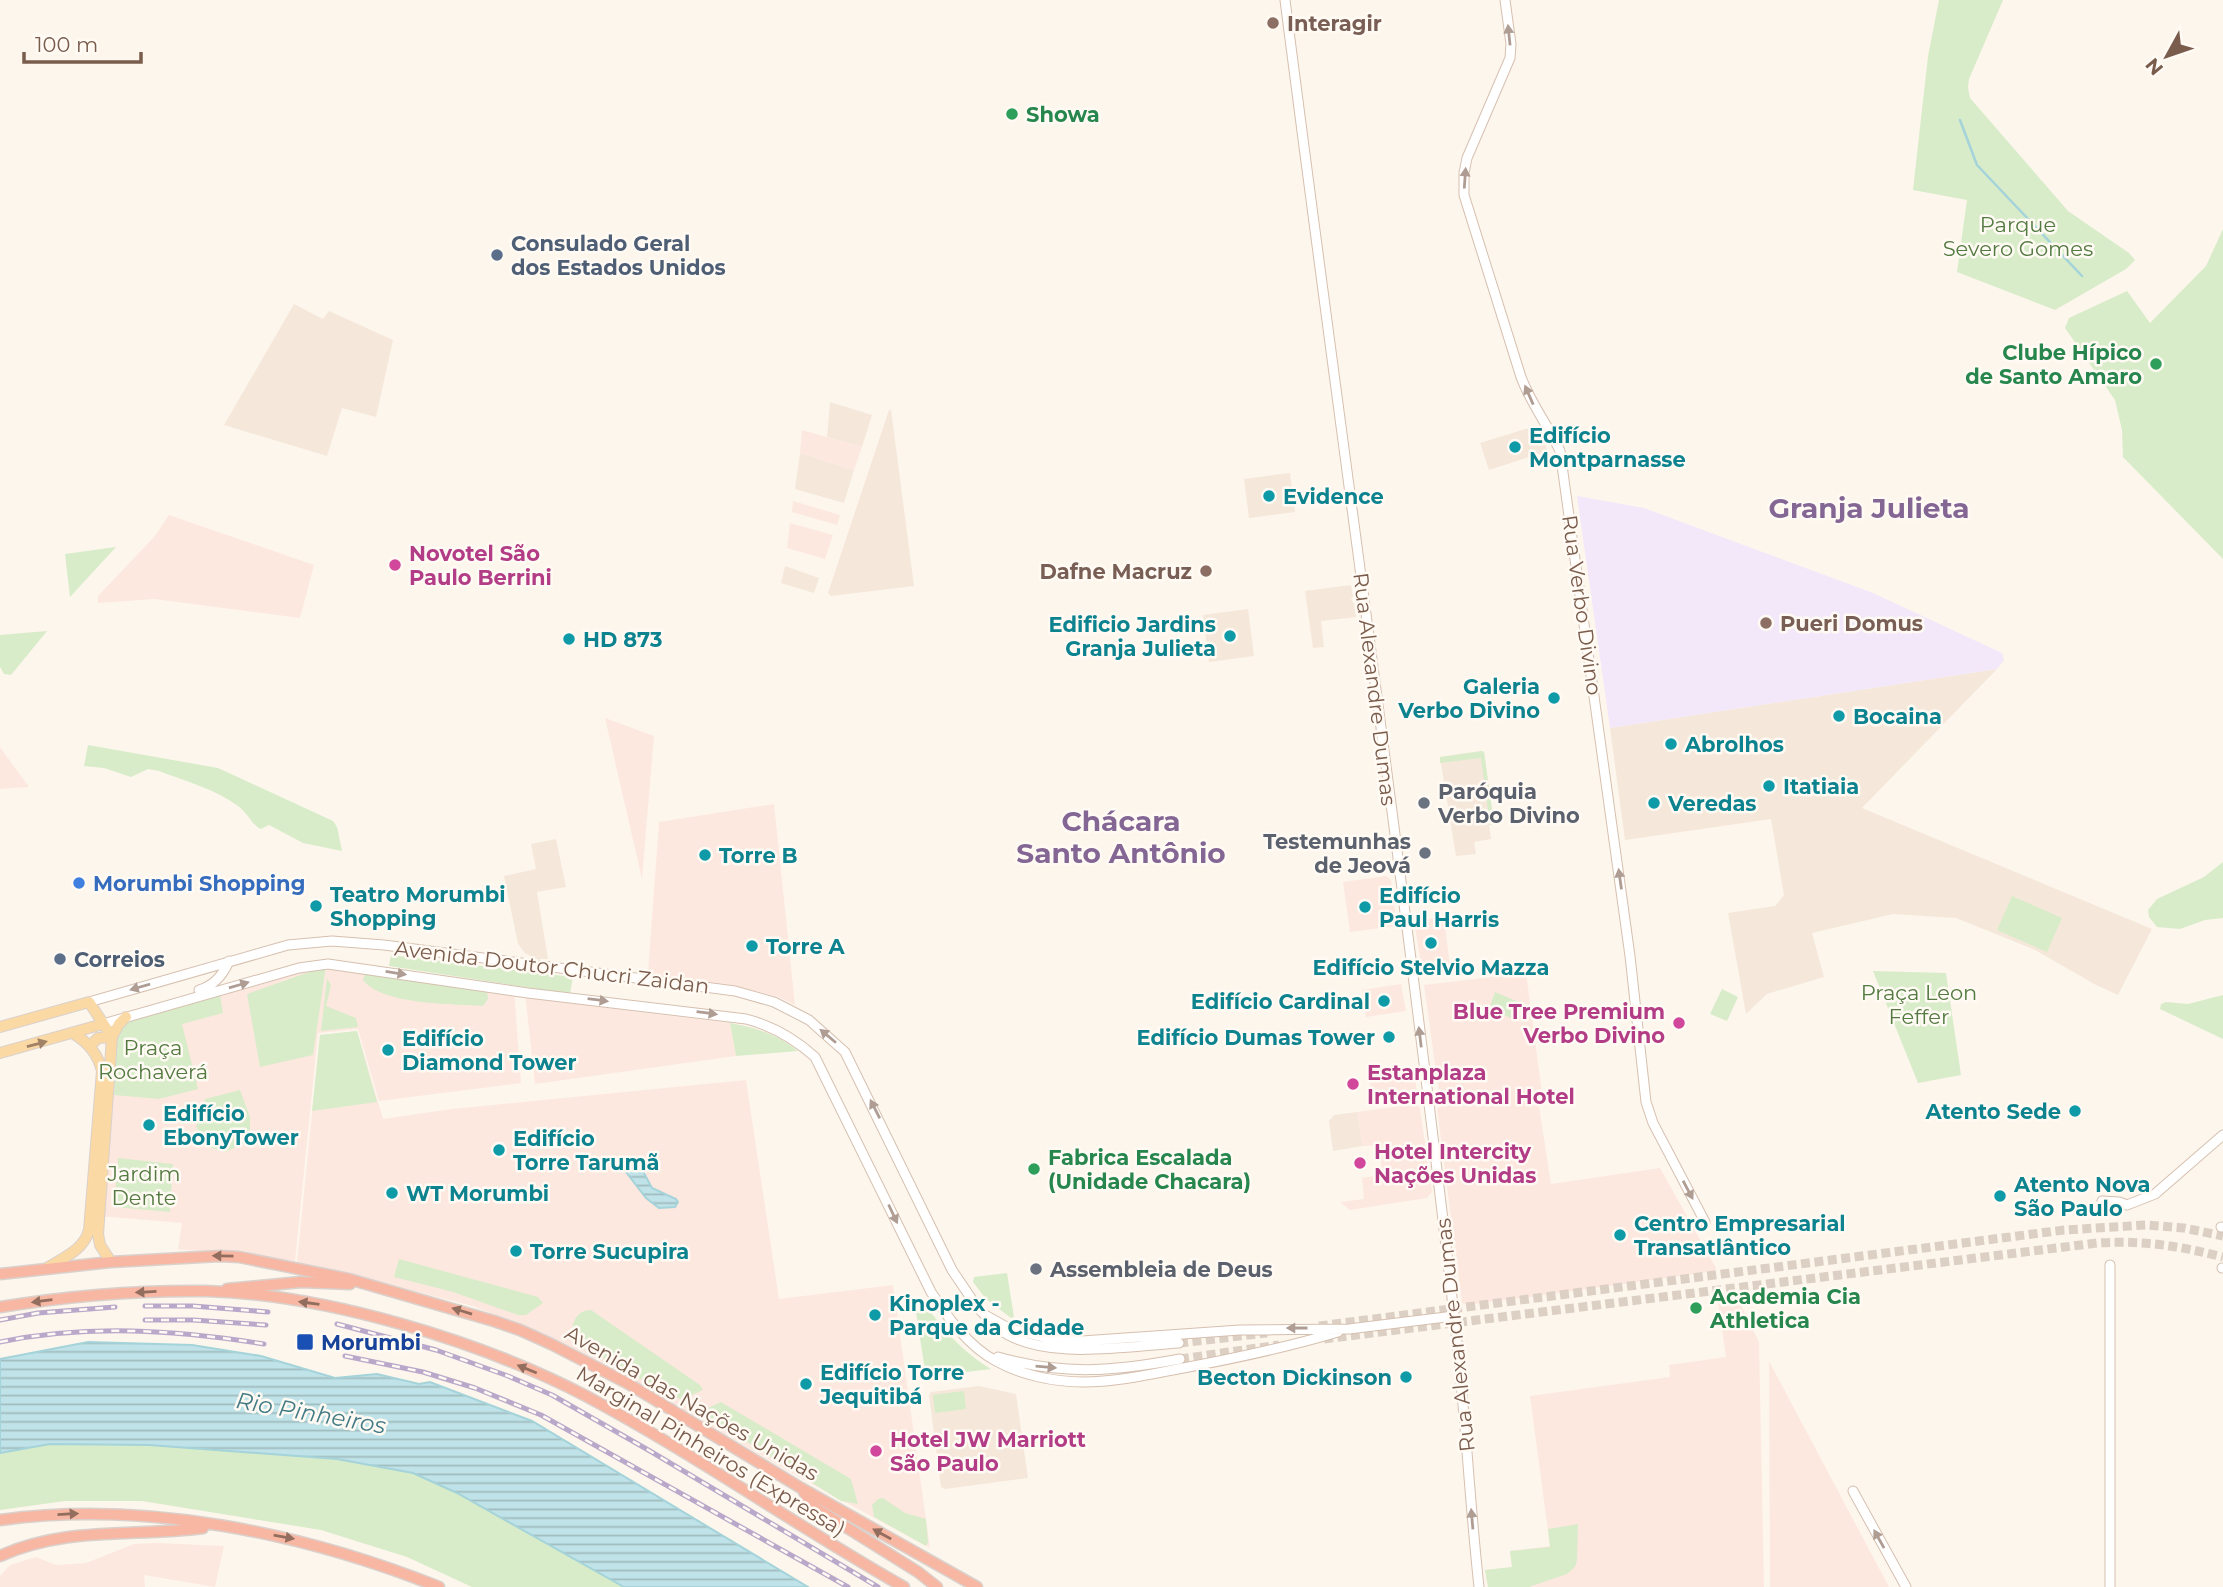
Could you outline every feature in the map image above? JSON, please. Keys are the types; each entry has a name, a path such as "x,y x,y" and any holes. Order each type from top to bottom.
{"highway":[{"name":"Avenida das Nações Unidas","path":"0,1274 111,1262 239,1257 371,1285 512,1327 627,1383 801,1488 977,1587"},
{"path":"208,1291 301,1282 371,1285"},
{"name":"Marginal Pinheiros (Expressa)","path":"0,1307 84,1296 208,1291 328,1306 387,1321 484,1352 539,1374 631,1421 819,1538 904,1587"},
{"path":"801,1488 814,1507 918,1572 937,1587"},
{"path":"0,1520 85,1514 145,1517 216,1526 335,1549 439,1587"},
{"path":"0,1556 44,1540 90,1533 190,1530 216,1526"}],"main road":[{"name":"Rua Alexandre Dumas","path":"1286,0 1454,1316 1479,1587"},
{"name":"Rua Verbo Divino","path":"1505,0 1511,44 1510,58 1468,158 1464,173 1464,195 1521,377 1532,404 1552,433 1560,451 1629,947 1646,1102 1653,1123 1705,1222"},
{"name":"Avenida Doutor Chucri Zaidan","path":"0,1027 288,944 332,941 384,945 735,991 774,1002 809,1020 845,1052 952,1270 968,1296 985,1315"},
{"path":"184,1001 187,993 208,988 223,973 229,961"},
{"name":"Avenida Doutor Chucri Zaidan","path":"0,1054 299,968 331,964 763,1023 790,1037 815,1057 869,1162 922,1276 956,1328 980,1351"},
{"path":"89,1002 112,1037"},
{"path":"111,1262 100,1245 98,1234 112,1037 126,1017"},
{"path":"47,1268 82,1244 89,1230 102,1071 90,1046 74,1034"},
{"path":"90,1046 99,1038 112,1037"},
{"path":"2102,1201 2127,1205 2155,1194 2223,1135"},
{"path":"2110,1265 2110,1587"},
{"path":"985,1315 1022,1333 1055,1340 1082,1341 1240,1330 1349,1329 1454,1316"},
{"path":"985,1315 1001,1331 1039,1345 1071,1349 1179,1343"},
{"path":"980,1351 1027,1375 1082,1382 1136,1377 1244,1357 1349,1329"},
{"path":"980,1351 1026,1365 1080,1370 1127,1369 1181,1359"},
{"path":"1853,1490 1906,1587"}],"shaded area":[{"path":"294,304 323,319 329,311 393,340 376,417 342,408 327,456 224,425"},
{"path":"830,402 872,415 862,447 827,437"},
{"path":"889,410 914,586 831,596 828,593"},
{"path":"1535,426 1548,451 1489,470 1480,443"},
{"path":"802,430 862,447 854,470 800,453"},
{"path":"800,453 854,470 844,503 795,489"},
{"path":"1290,473 1295,512 1249,518 1244,479"},
{"name":"Pueri Domus","path":"1577,496 1644,508 1873,593 2002,653 2004,660 1997,669 1610,728"},
{"path":"793,501 840,515 837,525 792,512"},
{"path":"169,515 314,565 300,618 154,599 98,603 98,596 155,536"},
{"path":"790,523 833,535 825,559 787,548"},
{"path":"785,566 819,578 814,593 781,583"},
{"path":"1351,585 1351,599 1356,617 1321,621 1324,647 1313,648 1305,591"},
{"path":"1248,609 1254,656 1209,662 1203,615"},
{"path":"1997,669 1862,808 2152,929 2118,995 2035,950 1956,918 1893,914 1812,933 1824,977 1767,994 1746,1014 1728,913 1775,906 1784,895 1771,819 1625,840 1610,728"},
{"path":"605,718 654,736 642,879"},
{"path":"0,747 29,787 0,789"},
{"path":"1482,751 1494,824 1489,825 1491,839 1474,842 1476,854 1456,856 1440,757"},
{"path":"774,804 795,1005 779,997 726,984 651,975 648,972 659,822"},
{"path":"556,839 566,887 537,892 548,959 535,959 525,953 518,944 504,876 536,869 531,844"},
{"path":"1386,876 1391,880 1397,926 1350,932 1343,882"},
{"path":"1444,917 1450,966 1422,969 1414,921"},
{"path":"328,964 514,989 521,1083 379,1101 358,1029 318,1033 295,1261 178,1249 182,1223 99,1216 112,1037 126,1017"},
{"path":"1526,973 1542,1093 1537,1094 1551,1184 1660,1168 1716,1268 1715,1271 1467,1305 1462,1303 1437,1108 1441,1107 1424,985"},
{"path":"1401,984 1406,1011 1366,1017 1362,990"},
{"path":"525,993 623,1010 730,1023 736,1056 535,1084"},
{"path":"357,1031 383,1119 452,1109 746,1080 779,1299 893,1285 930,1548 779,1466 625,1375 554,1339 473,1306 297,1262 320,1035"},
{"path":"1414,1069 1417,1094 1372,1099 1369,1075"},
{"path":"1416,1104 1420,1108 1432,1192 1427,1198 1350,1210 1340,1202 1364,1199 1362,1178 1382,1175 1379,1145 1363,1146 1357,1112"},
{"path":"1357,1112 1363,1146 1333,1151 1329,1121 1334,1115"},
{"path":"1734,1291 1759,1342 1764,1587 1488,1587 1485,1570 1512,1567 1510,1551 1550,1546 1530,1396 1670,1377 1669,1365 1726,1357 1717,1294"},
{"path":"1769,1361 1889,1587 1770,1587"},
{"path":"979,1386 1016,1394 1028,1478 945,1489 941,1487 929,1395 931,1392"},
{"path":"134,1544 224,1546 215,1587 144,1575 145,1587 0,1587 0,1576 10,1565 36,1557 56,1565 86,1563"}],"green space":[{"name":"Parque Severo Gomes","path":"1939,0 2003,0 1969,79 1970,98 2068,211 2129,253 2135,260 2126,269 2055,310 1957,272 1967,200 1913,190 1928,56"},
{"name":"Clube Hípico de Santo Amaro","path":"2223,229 2223,559 2123,457 2122,430 2115,400 2065,328 2069,318 2127,291 2150,323 2206,266"},
{"path":"116,547 70,597 65,554"},
{"path":"47,631 11,675 4,674 0,667 0,635"},
{"path":"88,745 218,768 333,821 337,827 342,851 303,843 269,825 261,829 229,800 159,771 148,769 131,777 104,768 84,766"},
{"path":"1482,751 1494,824 1490,825 1481,758 1440,763 1440,757"},
{"path":"2223,862 2223,918 2205,920 2180,929 2157,927 2149,917 2148,910 2157,899 2204,877"},
{"path":"2012,896 2062,918 2047,952 1997,930"},
{"path":"391,955 573,977 570,994 389,966"},
{"name":"Praça Rochaverá","path":"326,966 313,1055 260,1067 247,994"},
{"name":"Praça Leon Feffer","path":"1873,971 1946,973 1961,1075 1918,1083"},
{"path":"365,973 487,991 488,999 483,1006 401,999 372,988 363,980"},
{"path":"327,978 331,985 326,1006 356,1018 358,1027 321,1031"},
{"path":"1722,989 1738,997 1727,1021 1710,1014"},
{"path":"1495,992 1521,1003 1513,1019 1489,1009"},
{"name":"Praça Rochaverá","path":"220,995 223,1013 182,1024 198,1089 159,1099 114,1095 117,1035 129,1021"},
{"path":"2223,995 2223,1039 2160,1009 2161,1004 2166,1002 2188,1004"},
{"path":"730,1023 766,1032 798,1051 736,1056"},
{"path":"357,1031 377,1102 312,1111 320,1035"},
{"name":"Praça Rochaverá","path":"240,1090 250,1117 250,1141 225,1152 206,1146 196,1126 205,1099"},
{"name":"Jardim Dente","path":"118,1158 173,1164 170,1212 114,1207"},
{"path":"399,1259 538,1297 543,1303 526,1315 518,1315 453,1292 394,1277"},
{"path":"1007,1273 1014,1317 1011,1318 986,1299 973,1282 974,1277"},
{"path":"920,1298 952,1338 991,1369 926,1377 914,1299"},
{"path":"591,1310 700,1385 703,1390 683,1399 675,1398 577,1344 572,1334 574,1321 582,1312"},
{"path":"964,1391 966,1409 935,1413 933,1395"},
{"path":"721,1402 851,1479 858,1504 841,1501 699,1412"},
{"path":"50,1444 149,1445 268,1453 337,1459 413,1473 457,1493 624,1587 472,1587 407,1557 321,1530 142,1501 65,1501 0,1510 0,1453"},
{"path":"883,1498 905,1513 926,1519 926,1546 874,1517 872,1505"},
{"path":"1578,1524 1577,1561 1567,1574 1529,1587 1488,1587 1485,1570 1512,1567 1510,1551 1550,1547 1548,1529"}],"water":[{"path":"630,1157 639,1164 652,1188 676,1199 678,1202 675,1207 659,1208 646,1198 619,1163 621,1159"},
{"name":"Rio Pinheiros","path":"88,1342 192,1345 261,1356 335,1378 377,1374 419,1384 430,1382 532,1421 808,1587 624,1587 457,1493 413,1473 337,1459 149,1445 50,1444 0,1453 0,1359"}],"waterway":[{"path":"1960,120 1977,165 2082,276"}],"tunnel":[{"path":"1319,1326 2064,1230 2146,1225 2184,1228 2223,1236"},
{"path":"1324,1339 2097,1243 2161,1245 2223,1257"},
{"path":"1179,1343 1267,1333"},
{"path":"1180,1359 1279,1345"}],"railway":[{"path":"145,1306 193,1306 268,1312"},
{"path":"0,1320 38,1313 115,1307"},
{"path":"145,1320 266,1325"},
{"path":"337,1324 436,1350 552,1395 878,1587"},
{"path":"0,1342 66,1333 132,1331 198,1335 264,1344"},
{"path":"345,1356 423,1372 475,1388 541,1415 848,1587"}],"place":[{"name":"Interagir","path":"1273,23"},
{"name":"Showa","path":"1012,114"},
{"name":"Consulado Geral dos Estados Unidos","path":"497,255"},
{"name":"Clube Hípico de Santo Amaro","path":"2156,364"},
{"name":"Edifício Montparnasse","path":"1515,447"},
{"name":"Evidence","path":"1269,496"},
{"name":"Novotel São Paulo Berrini","path":"395,565"},
{"name":"Dafne Macruz","path":"1206,571"},
{"name":"Pueri Domus","path":"1766,623"},
{"name":"Edificio Jardins Granja Julieta","path":"1230,636"},
{"name":"HD 873","path":"569,639"},
{"name":"Galeria Verbo Divino","path":"1554,698"},
{"name":"Bocaina","path":"1839,716"},
{"name":"Abrolhos","path":"1671,744"},
{"name":"Itatiaia","path":"1769,786"},
{"name":"Paróquia Verbo Divino","path":"1424,803"},
{"name":"Veredas","path":"1654,803"},
{"name":"Testemunhas de Jeová","path":"1425,853"},
{"name":"Torre B","path":"705,855"},
{"name":"Morumbi Shopping","path":"79,883"},
{"name":"Teatro Morumbi Shopping","path":"316,906"},
{"name":"Edifício Paul Harris","path":"1365,907"},
{"name":"Edifício Stelvio Mazza","path":"1431,943"},
{"name":"Torre A","path":"752,946"},
{"name":"Correios","path":"60,959"},
{"name":"Edifício Cardinal","path":"1384,1001"},
{"name":"Blue Tree Premium Verbo Divino","path":"1679,1023"},
{"name":"Edifício Dumas Tower","path":"1389,1037"},
{"name":"Edifício Diamond Tower","path":"388,1050"},
{"name":"Estanplaza International Hotel","path":"1353,1084"},
{"name":"Atento Sede","path":"2075,1111"},
{"name":"Edifício EbonyTower","path":"149,1125"},
{"name":"Edifício Torre Tarumã","path":"499,1150"},
{"name":"Hotel Intercity Nações Unidas","path":"1360,1163"},
{"name":"Fabrica Escalada (Unidade Chacara)","path":"1034,1169"},
{"name":"WT Morumbi","path":"392,1193"},
{"name":"Atento Nova São Paulo","path":"2000,1196"},
{"name":"Centro Empresarial Transatlântico","path":"1620,1235"},
{"name":"Torre Sucupira","path":"516,1251"},
{"name":"Assembleia de Deus","path":"1036,1269"},
{"name":"Academia Cia Athletica","path":"1696,1308"},
{"name":"Kinoplex - Parque da Cidade","path":"875,1315"},
{"name":"Morumbi","path":"305,1342"},
{"name":"Becton Dickinson","path":"1406,1377"},
{"name":"Edifício Torre Jequitibá","path":"806,1384"},
{"name":"Hotel JW Marriott São Paulo","path":"876,1451"}],"district":[{"name":"Granja Julieta","path":"1869,508"},
{"name":"Chácara Santo Antônio","path":"1121,837"}]}
